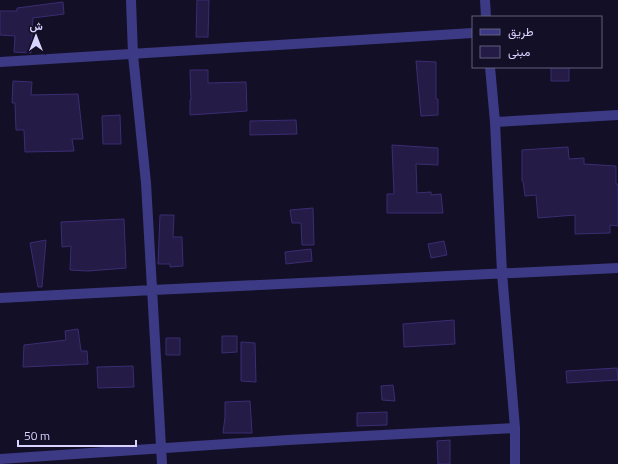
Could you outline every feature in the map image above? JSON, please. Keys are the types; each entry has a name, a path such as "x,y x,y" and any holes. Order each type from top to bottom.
{"street":[{"path":"131,0 133,55 146,183 162,464"},
{"path":"486,16 485,0 488,0"},
{"path":"0,62 472,33"},
{"path":"490,68 495,122 502,273 515,428 515,464"},
{"path":"495,122 618,115"},
{"path":"0,298 618,268"},
{"path":"0,459 162,448 515,428"}],"building":[{"path":"197,0 209,0 208,37 196,37"},
{"path":"63,2 64,14 33,18 31,53 14,52 15,36 0,35 0,11 17,11 17,8"},
{"path":"416,61 436,62 436,99 438,99 438,115 421,116"},
{"path":"551,68 569,68 569,81 551,81"},
{"path":"190,70 208,70 208,83 246,82 247,111 190,115"},
{"path":"13,81 32,82 31,95 78,94 83,139 72,139 74,151 25,152 24,130 16,130 15,103 12,103"},
{"path":"120,115 121,144 103,144 102,116"},
{"path":"296,120 297,134 250,135 250,121"},
{"path":"392,145 438,148 438,165 416,164 417,193 431,192 431,195 441,194 443,213 387,213 387,194 394,194"},
{"path":"568,147 569,159 584,158 584,164 616,166 616,184 618,184 618,226 610,225 610,233 575,234 575,215 538,218 536,195 525,196 522,181 522,150"},
{"path":"313,208 314,245 302,245 301,223 292,223 290,210"},
{"path":"160,215 174,215 173,237 182,237 183,266 170,267 170,264 158,264"},
{"path":"124,219 126,268 88,271 70,270 71,246 62,247 61,222"},
{"path":"46,240 42,287 38,287 30,243"},
{"path":"444,241 447,255 431,258 428,244"},
{"path":"311,249 312,261 286,264 285,252"},
{"path":"454,320 455,344 404,347 403,324"},
{"path":"78,329 81,351 87,351 88,364 23,367 24,345 66,340 65,331"},
{"path":"222,336 237,336 237,352 222,353"},
{"path":"166,338 180,338 180,355 166,355"},
{"path":"241,342 255,343 256,382 241,381"},
{"path":"133,366 134,387 98,388 97,367"},
{"path":"617,368 618,380 567,383 566,371"},
{"path":"393,385 395,401 382,400 381,386"},
{"path":"250,401 252,433 223,433 225,402"},
{"path":"387,412 387,425 357,426 357,413"},
{"path":"450,440 450,464 438,464 437,441"}]}
